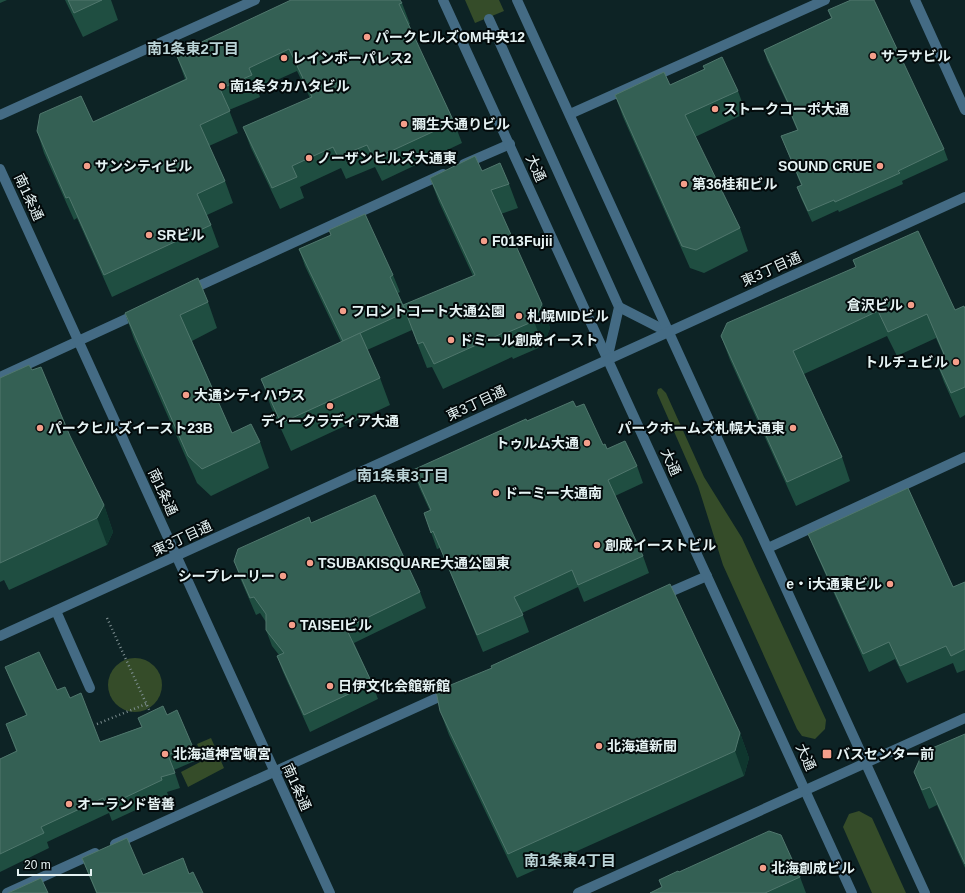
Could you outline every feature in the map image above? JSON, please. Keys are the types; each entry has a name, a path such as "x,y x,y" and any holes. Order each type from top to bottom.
{"street":[{"path":"0,115 255,0"},
{"name":"大通","path":"443,0 510,144 607,360 635,416 852,893"},
{"path":"517,0 925,893"},
{"path":"570,114 825,0"},
{"path":"915,0 965,110"},
{"path":"488,19 619,307 607,360"},
{"path":"183,293 510,144"},
{"name":"南1条通","path":"0,169 330,893"},
{"name":"東3丁目通","path":"0,636 965,197"},
{"path":"619,307 668,332"},
{"path":"0,377 147,310"},
{"path":"768,548 965,457"},
{"path":"650,602 707,576"},
{"path":"56,611 90,688"},
{"path":"7,893 460,687"},
{"path":"578,893 965,718"}],"path":[{"path":"107,618 152,716"},
{"path":"97,724 146,704"}],"green space":[{"path":"465,0 499,0 504,11 475,23"},
{"path":"661,388 666,393 704,477 742,538 826,720 825,729 815,739 802,736 797,729 723,565 698,486 657,393 658,389"},
{"path":"135,658 145,660 154,666 160,675 162,685 160,695 154,704 145,710 135,712 125,710 116,704 110,695 108,685 110,675 116,666 125,660"},
{"path":"211,738 224,768 188,787 181,772 204,760 197,744"},
{"path":"859,811 872,818 906,893 872,893 843,827 849,814"}],"building":[{"path":"68,0 102,0 74,13"},
{"path":"291,0 400,0 402,3 399,4 454,122 374,159 367,145 338,157 333,147 292,166 297,177 272,188 243,127 312,97 289,49 249,68 252,75 220,89 230,111 200,125 225,181 197,194 211,225 104,275 69,197 66,198 37,131 40,114 81,96 93,122 187,79 176,54"},
{"path":"851,0 874,0 944,149 898,171 900,173 835,202 834,200 808,211 797,187 802,185 781,136 798,130 788,107 790,107 764,50 832,18 828,10"},
{"name":"第36桂和ビル","path":"722,57 738,91 685,115 740,228 696,250 682,246 615,95 664,72 670,85 705,69 703,66"},
{"path":"475,156 482,171 500,163 509,184 491,190 542,304 534,321 504,334 503,333 434,364 423,342 418,344 403,305 475,275 430,178"},
{"path":"365,214 393,275 390,277 406,312 343,341 299,249 331,235 329,230"},
{"path":"918,231 955,310 964,306 965,309 965,387 951,393 935,358 944,354 927,314 888,332 878,311 793,351 842,457 787,482 721,336 727,323 856,267 853,260"},
{"name":"大通シティハウス","path":"198,278 208,302 180,315 232,433 251,424 260,442 202,469 188,456 125,313"},
{"path":"360,333 380,378 281,423 261,379"},
{"path":"29,365 32,370 41,367 70,436 104,505 97,518 0,563 0,378"},
{"path":"573,401 576,407 584,404 603,445 605,444 607,449 625,441 637,466 608,480 643,556 578,585 572,570 514,597 523,615 477,635 433,531 431,533 424,513 431,510 413,470 526,419 527,421"},
{"name":"e・i大通東ビル","path":"908,488 953,587 965,582 965,649 951,656 946,646 900,666 889,642 863,654 808,534"},
{"path":"375,495 420,592 346,628 372,683 304,715 277,656 284,653 266,630 266,614 254,597 250,598 234,561 238,549 309,517 311,523"},
{"name":"北海道新聞","path":"670,584 740,733 735,751 508,854 440,711 436,691 492,668 491,666"},
{"path":"39,652 57,690 65,687 70,698 81,693 100,742 142,727 138,718 163,706 167,715 177,710 192,745 168,755 175,773 161,777 162,780 107,806 103,798 41,827 44,833 0,854 0,759 17,751 6,724 27,715 5,667"},
{"path":"965,734 965,864 930,787 922,790 914,772 923,752"},
{"path":"769,831 781,835 800,877 765,893 650,893 662,887 659,880"},
{"path":"127,838 143,875 183,858 189,874 193,872 203,893 97,893 82,858"},
{"path":"41,878 48,893 8,893"}],"place":[{"name":"パークヒルズOM中央12","path":"367,37"},
{"name":"サラサビル","path":"873,56"},
{"name":"レインボーパレス2","path":"284,58"},
{"name":"南1条タカハタビル","path":"222,86"},
{"name":"ストークコーポ大通","path":"715,109"},
{"name":"彌生大通りビル","path":"404,124"},
{"name":"ノーザンヒルズ大通東","path":"309,158"},
{"name":"サンシティビル","path":"87,166"},
{"name":"SOUND CRUE","path":"880,166"},
{"name":"第36桂和ビル","path":"684,184"},
{"name":"SRビル","path":"149,235"},
{"name":"F013Fujii","path":"484,241"},
{"name":"倉沢ビル","path":"911,305"},
{"name":"フロントコート大通公園","path":"343,311"},
{"name":"札幌MIDビル","path":"519,316"},
{"name":"ドミール創成イースト","path":"451,340"},
{"name":"トルチュビル","path":"956,362"},
{"name":"大通シティハウス","path":"186,395"},
{"name":"ディークラディア大通","path":"330,406"},
{"name":"パークヒルズイースト23B","path":"40,428"},
{"name":"パークホームズ札幌大通東","path":"793,428"},
{"name":"トゥルム大通","path":"587,443"},
{"name":"ドーミー大通南","path":"496,493"},
{"name":"創成イーストビル","path":"597,545"},
{"name":"TSUBAKISQUARE大通公園東","path":"310,563"},
{"name":"シープレーリー","path":"283,576"},
{"name":"e・i大通東ビル","path":"890,584"},
{"name":"TAISEIビル","path":"292,625"},
{"name":"日伊文化会館新館","path":"330,686"},
{"name":"北海道新聞","path":"599,746"},
{"name":"北海道神宮頓宮","path":"165,754"},
{"name":"バスセンター前","path":"827,754"},
{"name":"オーランド皆善","path":"69,804"},
{"name":"北海創成ビル","path":"763,868"}],"district":[{"name":"南1条東2丁目","path":"193,48"},
{"name":"南1条東3丁目","path":"403,475"},
{"name":"南1条東4丁目","path":"570,860"}]}
